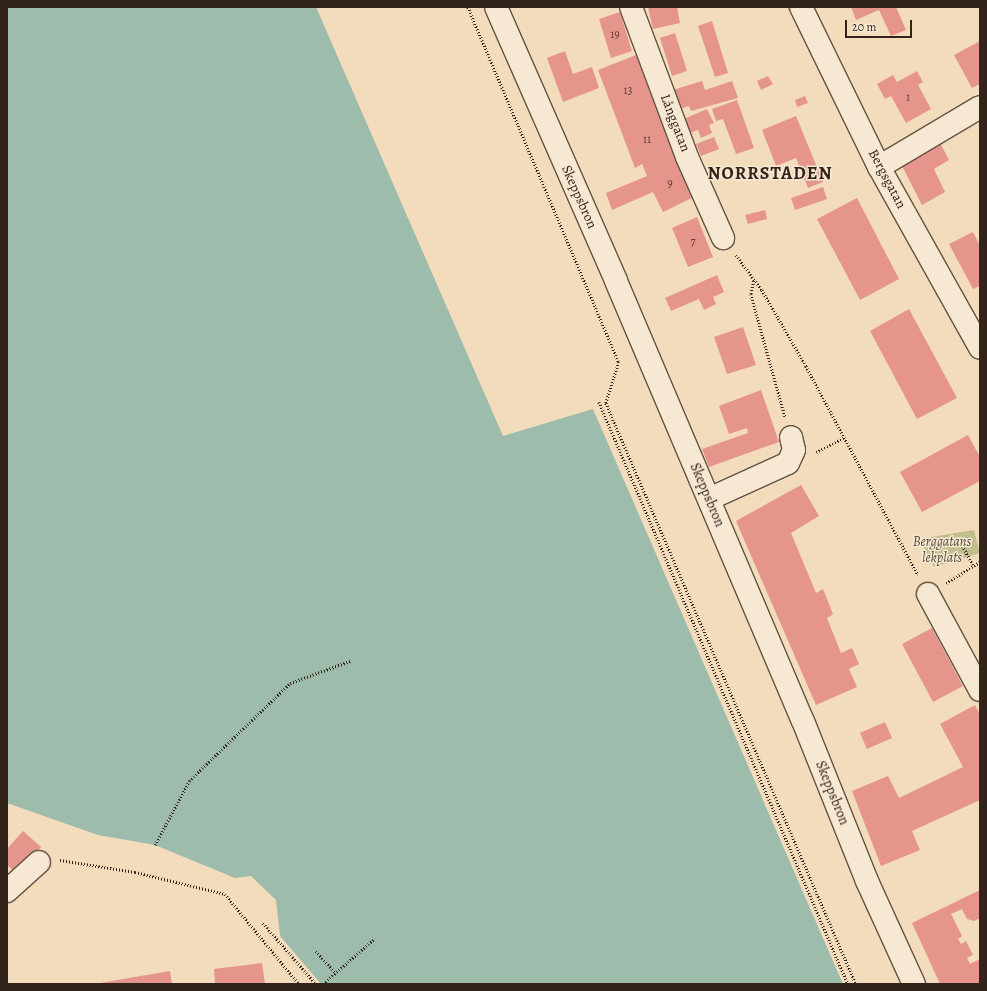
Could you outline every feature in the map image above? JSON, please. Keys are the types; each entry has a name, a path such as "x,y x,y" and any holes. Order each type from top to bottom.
{"street":[{"name":"Skeppsbron","path":"496,7 709,499 803,721 867,881 914,984"},
{"name":"Långgatan","path":"631,7 687,157 723,238"},
{"name":"Bergsgatan","path":"801,7 879,166 980,348"},
{"path":"879,166 980,106"},
{"path":"709,499 788,463 794,450 791,437"},
{"path":"928,594 980,690"},
{"path":"7,891 39,862"}],"path":[{"path":"468,7 620,362 606,403 856,984"},
{"path":"723,238 754,280 806,366 928,594 980,562"},
{"path":"754,280 750,294 791,437"},
{"path":"599,402 848,984"},
{"path":"812,454 844,438"},
{"path":"961,543 974,566"},
{"path":"155,845 189,781 290,683 350,661"},
{"path":"39,862 66,859 135,872 225,894 299,984"},
{"path":"263,923 316,984"},
{"path":"323,984 373,940"},
{"path":"316,951 336,972"}],"green space":[{"name":"Berggatans lekplats","path":"974,530 980,553 934,567 919,539"}],"shaded area":[{"path":"7,7 316,7 503,436 593,409 843,984 321,984 280,936 276,900 251,876 235,878 155,845 98,835 7,803"}],"building":[{"path":"648,7 677,7 680,23 653,29"},
{"path":"851,7 896,7 906,30 891,36 879,10 856,20"},
{"path":"620,12 632,51 611,58 599,19"},
{"path":"712,21 728,73 715,77 698,26"},
{"path":"675,33 687,71 672,76 660,38"},
{"path":"980,41 980,84 972,88 954,55"},
{"path":"565,51 573,74 592,67 599,88 563,102 547,58"},
{"path":"636,55 658,113 696,196 663,212 653,192 612,210 606,193 647,176 642,164 635,168 598,70"},
{"path":"917,71 923,82 918,85 931,109 906,123 891,96 885,99 877,84 893,75 897,82"},
{"path":"768,76 773,84 761,90 757,81"},
{"path":"702,81 705,90 732,81 738,98 691,111 689,106 679,109 673,90"},
{"path":"805,96 808,103 797,107 795,100"},
{"path":"737,100 754,148 736,154 723,119 716,121 712,109"},
{"path":"707,109 714,123 709,125 712,133 701,138 698,130 690,133 684,119"},
{"path":"796,116 823,182 808,188 796,158 776,166 762,130"},
{"path":"714,137 719,149 701,156 696,144"},
{"path":"939,141 949,160 934,169 945,192 922,205 901,164"},
{"path":"823,187 827,199 795,210 791,198"},
{"path":"857,198 899,279 860,300 817,219"},
{"path":"765,210 767,219 748,224 745,215"},
{"path":"697,217 713,257 688,267 672,228"},
{"path":"973,232 980,246 980,286 973,289 949,244"},
{"path":"717,275 724,292 713,297 716,304 704,310 699,299 671,311 665,298"},
{"path":"909,309 957,398 917,419 870,331"},
{"path":"743,327 756,365 727,374 714,337"},
{"path":"761,390 779,442 709,467 702,449 748,433 747,428 729,434 719,406"},
{"path":"968,435 980,457 980,481 922,512 900,472"},
{"path":"801,485 819,516 791,533 816,593 823,589 833,614 827,618 841,653 852,648 859,664 849,669 857,687 816,705 736,521"},
{"path":"932,628 963,686 933,702 902,644"},
{"path":"975,705 980,715 980,800 912,831 920,850 881,866 852,791 888,776 899,798 963,767 940,724"},
{"path":"885,722 892,738 867,749 860,733"},
{"path":"23,831 41,847 17,874 7,865 7,849"},
{"path":"980,890 980,918 974,921 967,919 962,909 951,914 962,936 958,939 961,944 966,941 973,955 967,958 970,964 980,959 980,984 940,984 912,923"},
{"path":"262,963 265,984 215,984 214,969"},
{"path":"170,971 172,984 100,984 100,983"}],"district":[{"name":"NORRSTADEN","path":"770,173"}]}
